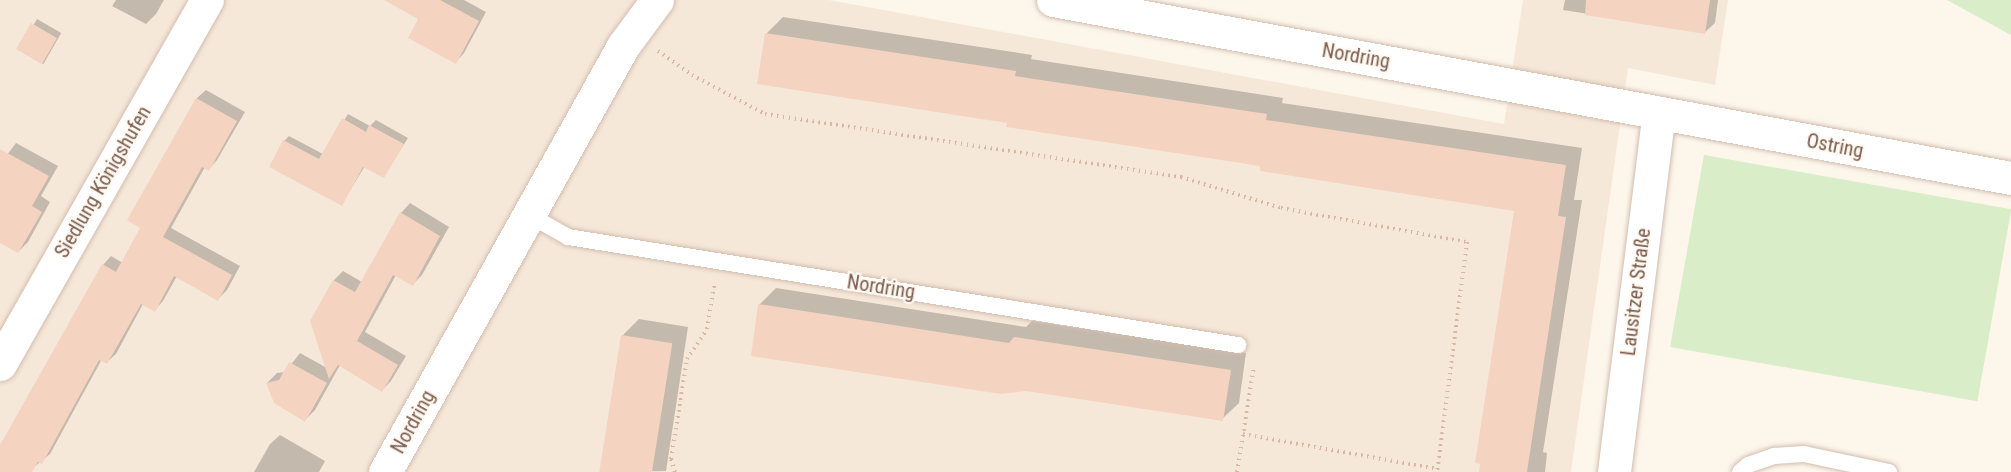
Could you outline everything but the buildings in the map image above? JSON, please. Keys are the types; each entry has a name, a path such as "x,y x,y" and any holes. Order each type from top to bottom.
{"street":[{"name":"Siedlung Königshufen","path":"0,364 207,0"},
{"name":"Nordring","path":"386,472 632,34 657,0"},
{"name":"Nordring","path":"1053,0 1659,113"},
{"name":"Ostring","path":"1659,113 2011,178"},
{"name":"Lausitzer Straße","path":"1614,472 1659,113"}],"lane":[{"name":"Nordring","path":"529,215 568,237 1238,345"},
{"path":"1740,472 1748,465 1774,456 1804,454 1889,472"}],"path":[{"path":"632,34 692,75 765,114 1181,177 1281,208 1467,242 1437,471 1243,434"},
{"path":"675,472 671,459 687,359 707,329 718,261"},
{"path":"1237,472 1257,349 1238,345"}],"shaded area":[{"path":"0,0 829,0 1504,124 1523,0 1728,0 1715,85 1628,68 1571,472 0,472"}],"green space":[{"path":"1947,0 2011,0 2011,35"},
{"path":"1704,155 2011,209 1977,401 1670,347"}]}
